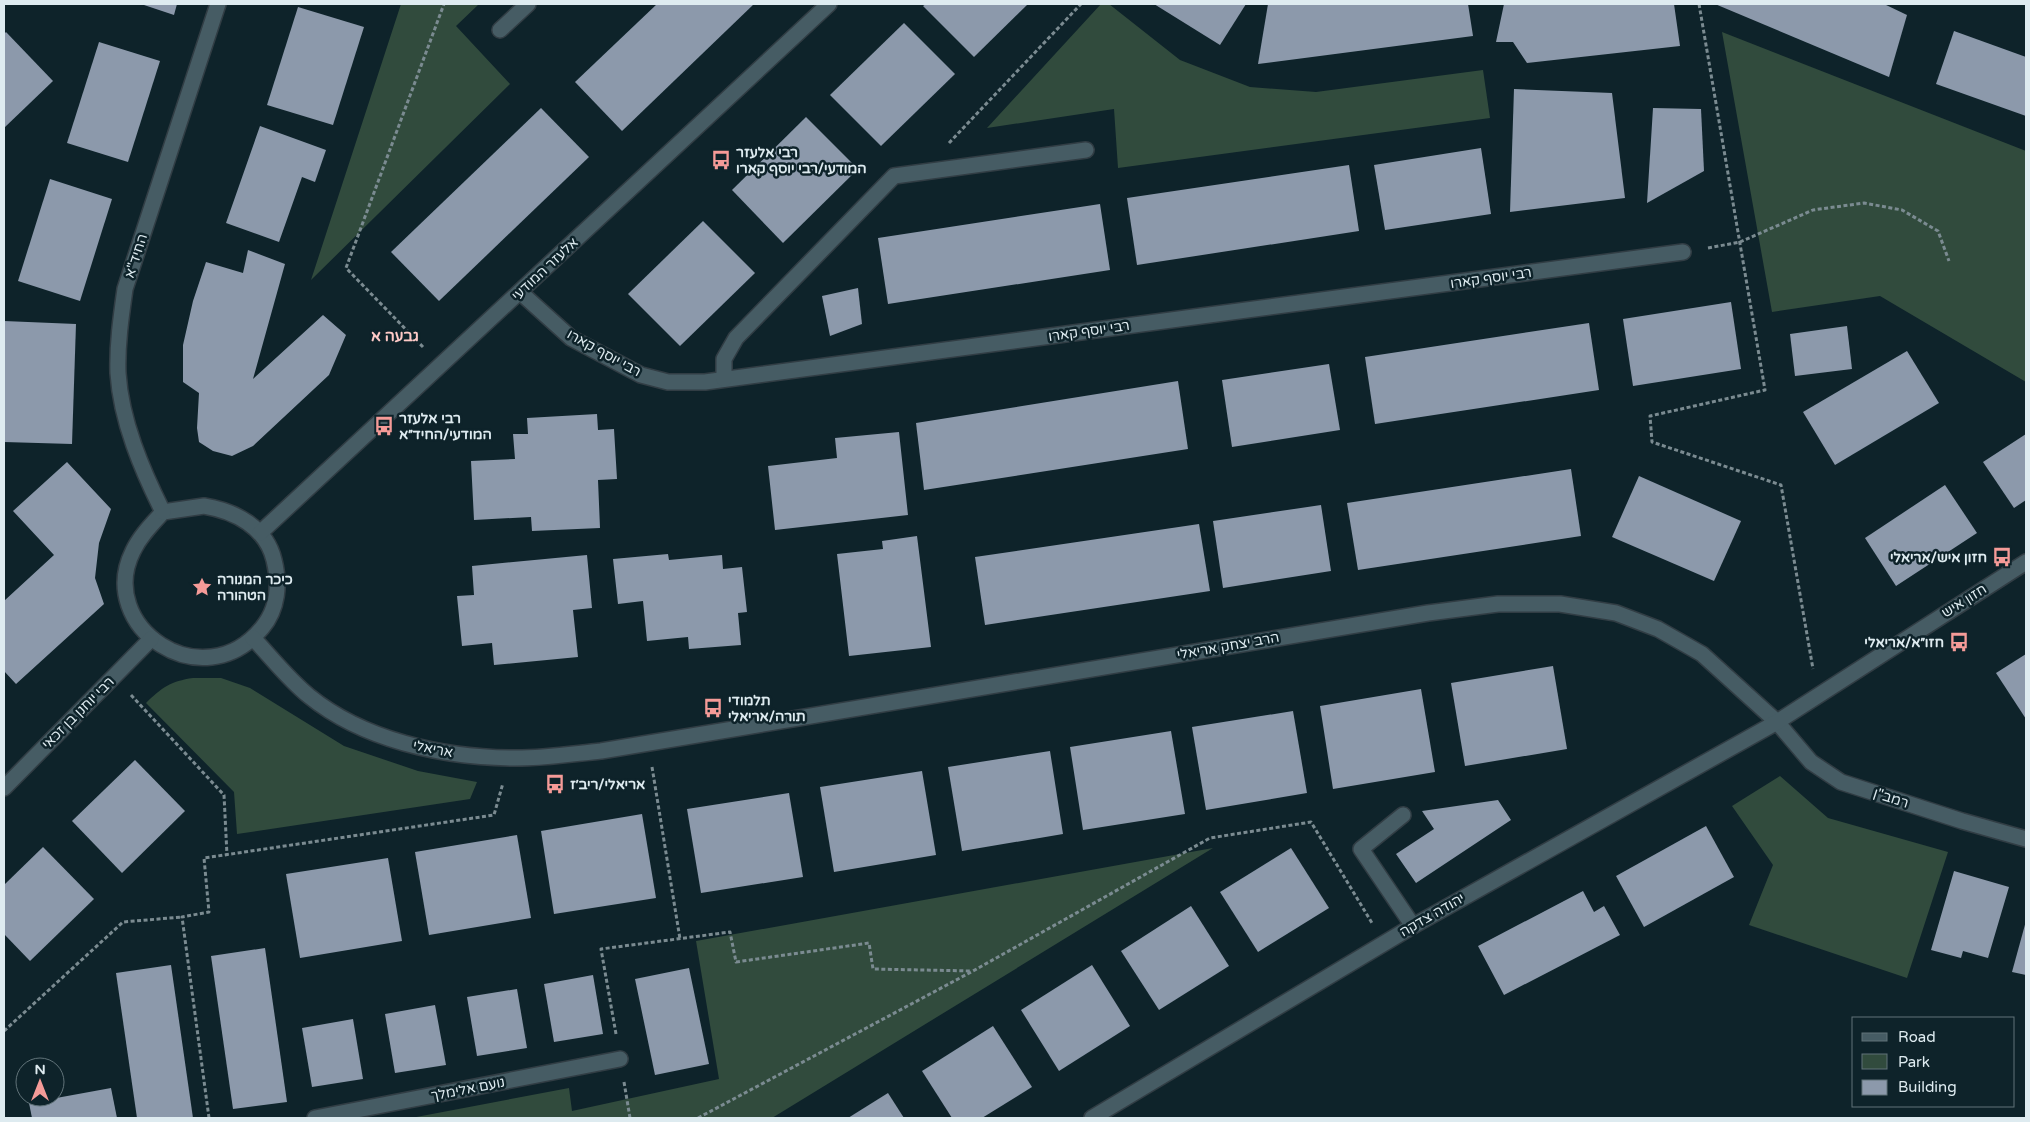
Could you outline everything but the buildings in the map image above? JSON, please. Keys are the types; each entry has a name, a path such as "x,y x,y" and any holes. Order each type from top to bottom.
{"street":[{"name":"החיד\"א","path":"162,512 149,484 125,414 118,375 118,333 125,289 218,4"},
{"path":"500,30 528,4"},
{"name":"אלעזר המודעי","path":"260,533 520,292 821,6"},
{"path":"724,379 724,359 736,338 894,176 1086,150"},
{"name":"רבי יוסף קארו","path":"520,292 571,338 641,375 668,382 724,379 1683,252"},
{"path":"204,506 225,510 244,519 260,533 272,552 278,575 274,606 268,620 254,638 235,651 214,657 191,657 177,653 151,639 136,620 127,598 126,575 132,552 145,532 162,512 204,506"},
{"name":"חזון איש","path":"1777,722 2026,562"},
{"name":"הרב יצחק אריאלי","path":"648,744 1428,613 1498,604 1560,604 1616,613 1658,629 1702,654 1777,722"},
{"name":"אריאלי","path":"254,638 309,696 352,724 402,742 455,754 511,758 601,751 648,744"},
{"name":"רבי יוחנן בן זכאי","path":"4,788 151,639"},
{"name":"רמב\"ן","path":"1777,722 1810,762 1841,782 1962,822 2026,838"},
{"name":"יהודה צדקה","path":"1092,1118 1112,1113 1384,943 1777,722"},
{"path":"1403,815 1362,849 1413,926"},
{"name":"נועם אלימלך","path":"315,1118 620,1059"}],"path":[{"path":"441,365 346,268 444,4"},
{"path":"922,172 1081,4"},
{"path":"1699,4 1765,390 1650,416 1652,442 1782,484 1818,694"},
{"path":"1683,252 1740,242 1813,210 1864,203 1902,210 1938,231 1949,261"},
{"path":"114,677 224,795 227,855"},
{"path":"648,744 680,939"},
{"path":"4,1031 124,922 182,917 209,912 204,858 494,815 511,758"},
{"path":"698,1118 973,971 1210,838 1312,822 1384,943"},
{"path":"182,917 209,1118"},
{"path":"630,1118 601,949 730,932 736,962 869,943 873,969 973,971"}],"green space":[{"path":"401,4 479,4 456,26 510,84 311,280"},
{"path":"1101,4 1109,4 1180,60 1250,87 1316,92 1483,70 1490,118 1118,168 1114,109 987,128"},
{"path":"1722,32 2026,151 2026,382 1880,296 1772,312"},
{"path":"193,678 221,678 250,688 344,746 418,771 477,782 470,799 237,834 234,792 146,703 167,686 178,681"},
{"path":"1780,776 1828,818 1948,852 1907,978 1749,925 1773,865 1732,806"},
{"path":"1213,848 772,1118 411,1118 569,1088 572,1111 719,1079 696,941"}],"place":[{"name":"רבי אלעזר המודעי/רבי יוסף קארו","path":"721,160"},
{"name":"רבי אלעזר המודעי/החיד״א","path":"384,426"},
{"name":"חזון איש/אריאלי","path":"2002,557"},
{"name":"כיכר המנורה הטהורה","path":"202,587"},
{"name":"חזו״א/אריאלי","path":"1959,642"},
{"name":"תלמודי תורה/אריאלי","path":"713,708"},
{"name":"אריאלי/ריב׳ז","path":"555,784"}],"district":[{"name":"גבעה א","path":"395,336"}]}
